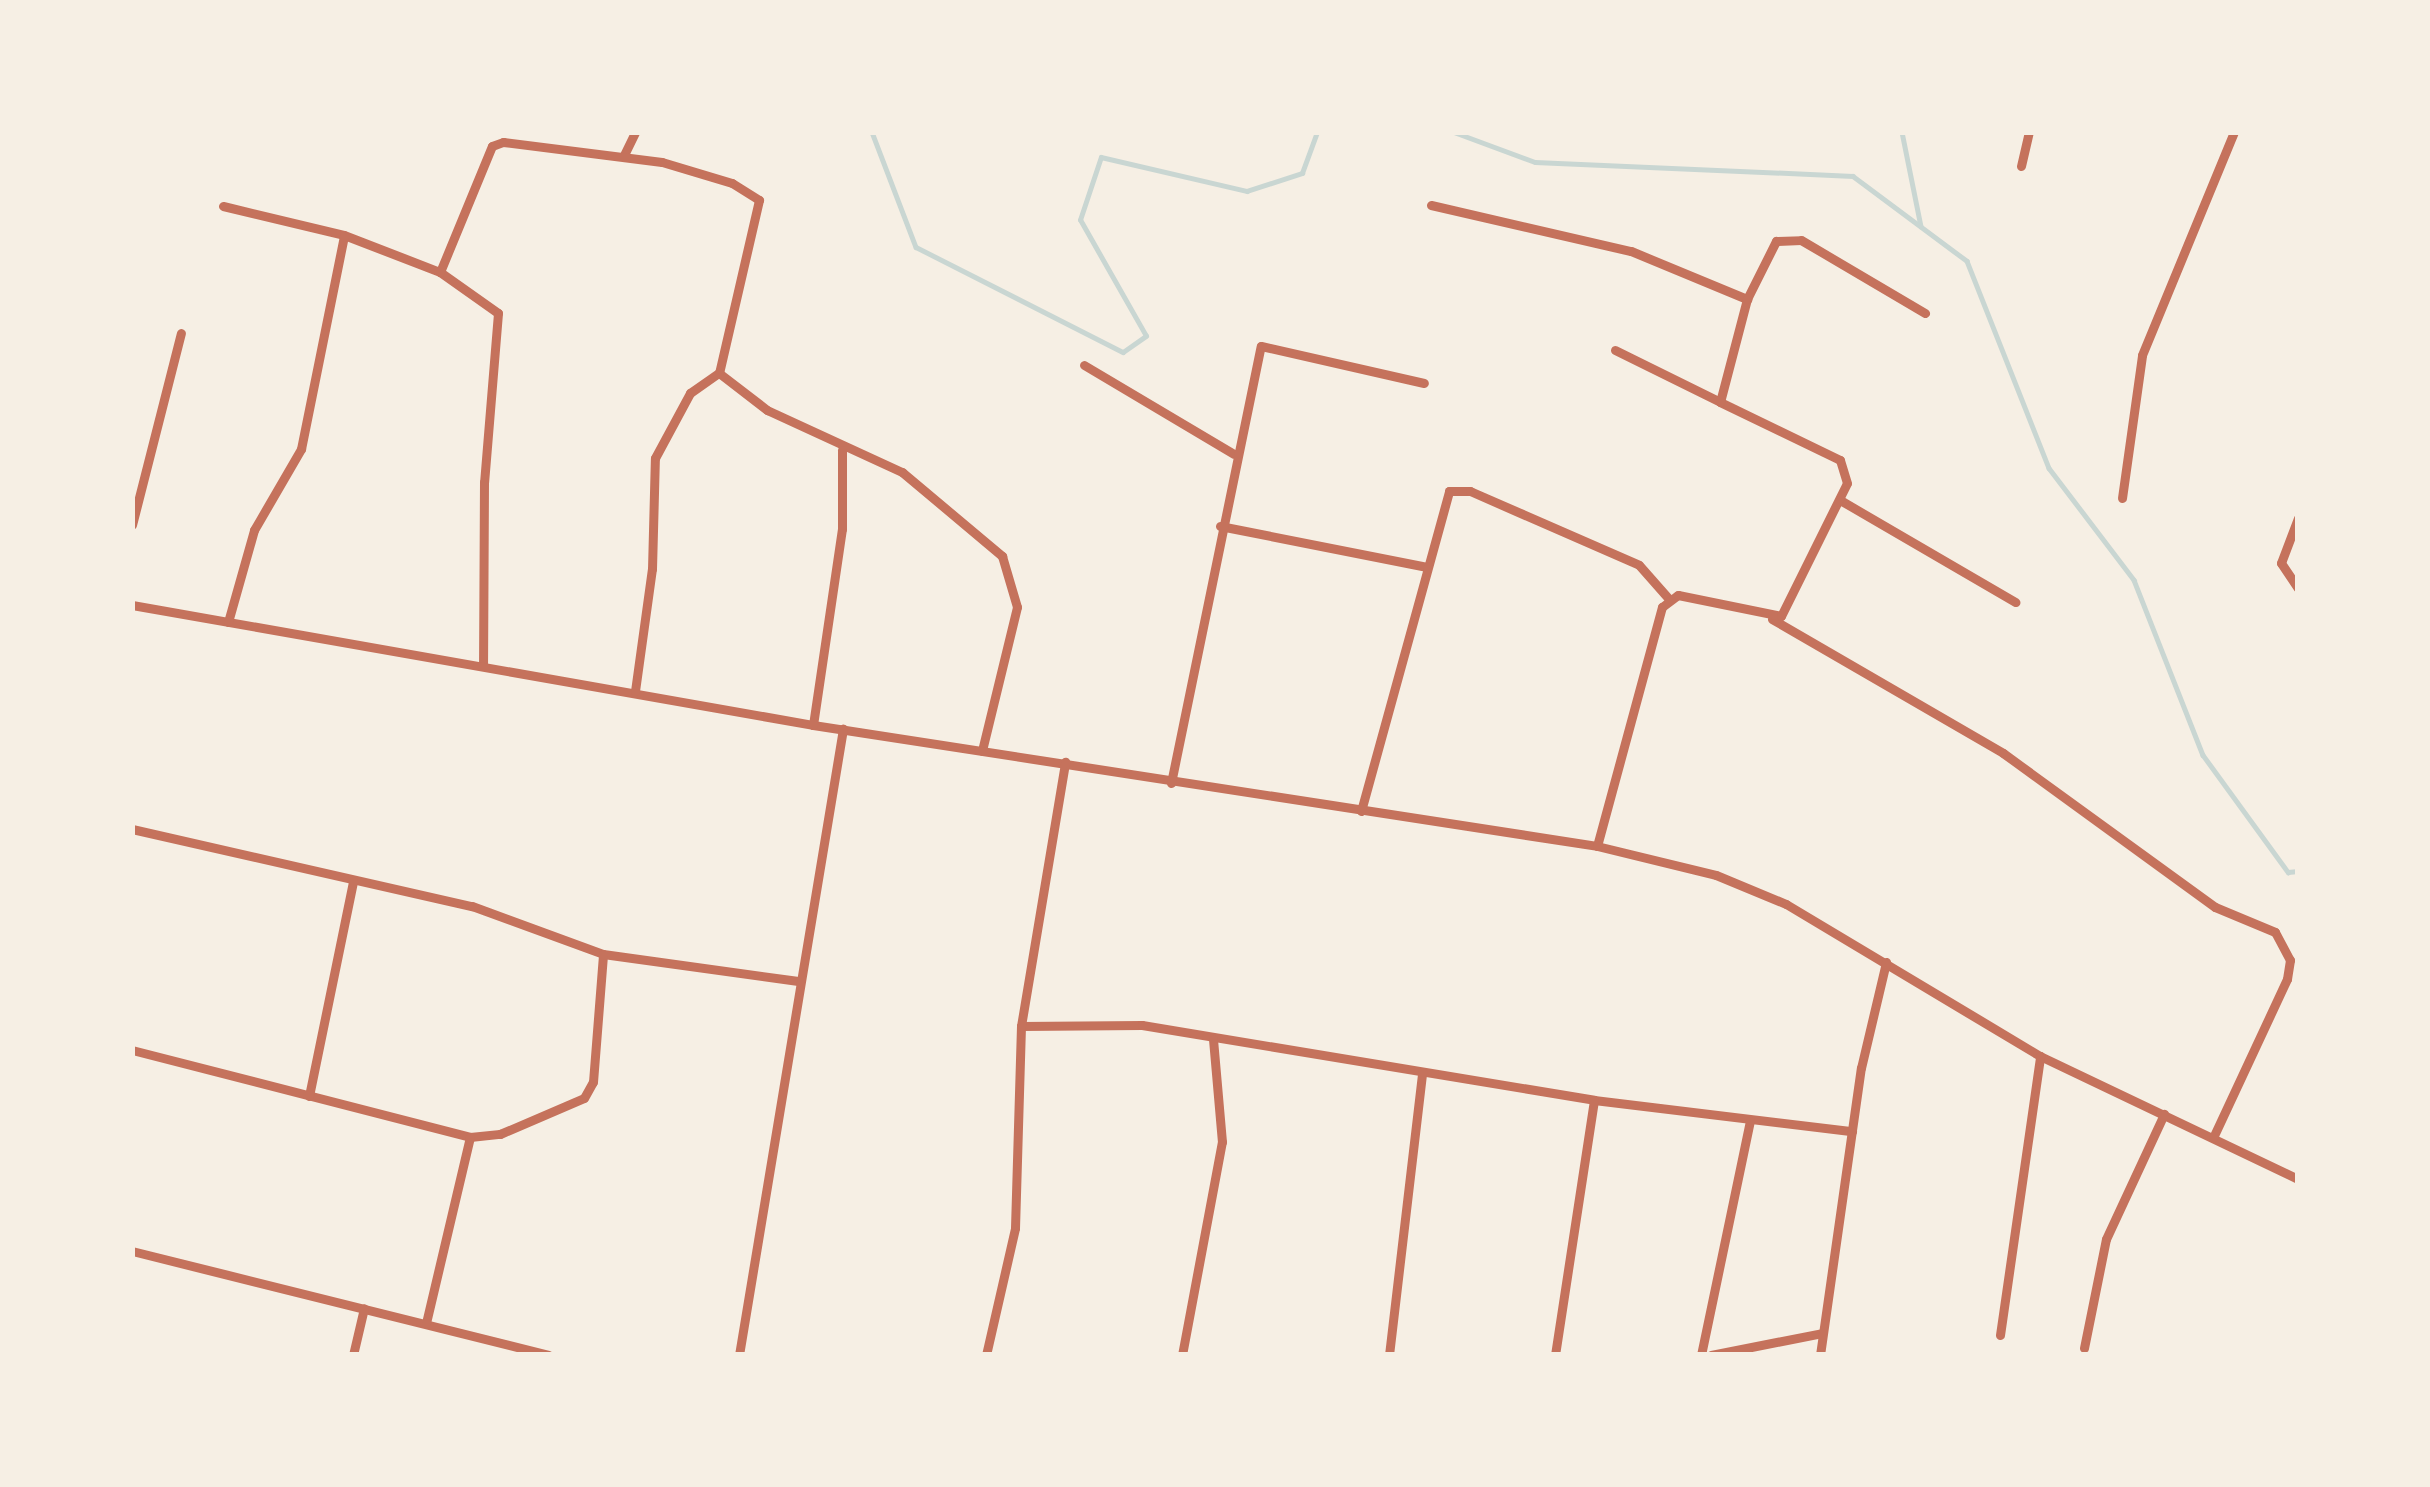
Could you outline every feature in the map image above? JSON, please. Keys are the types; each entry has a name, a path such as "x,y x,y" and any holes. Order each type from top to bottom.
{"street":[{"path":"624,155 635,132"},
{"path":"2021,166 2029,132"},
{"path":"2122,498 2142,355 2234,132"},
{"path":"440,272 492,146 624,155 695,170 759,200 719,373 690,393 655,458 635,691"},
{"path":"1431,205 1631,251 1747,299"},
{"path":"223,206 344,235 440,272 483,298 501,323 484,482 483,664"},
{"path":"228,622 254,530 301,448 344,235"},
{"path":"1720,402 1747,299 1776,241 1792,236 1925,313"},
{"path":"132,525 181,333"},
{"path":"1171,783 1234,454 1261,346 1424,383"},
{"path":"1615,350 1840,460 1847,482 1840,500 1791,608 1772,619"},
{"path":"1084,365 1234,454"},
{"path":"719,373 744,397 842,450 902,472 981,534 1012,571 1017,607 982,751"},
{"path":"813,724 842,529 842,450"},
{"path":"1361,811 1449,490 1470,491 1639,565 1669,599 1772,619 2003,753 2215,907 2275,932 2290,960 2288,979 2213,1138"},
{"path":"1840,500 2015,602"},
{"path":"2298,518 2281,563 2298,588"},
{"path":"1220,526 1427,567"},
{"path":"1597,846 1669,599"},
{"path":"132,605 1171,783 1597,846 1760,891 2040,1056 2298,1179"},
{"path":"739,1355 843,729"},
{"path":"986,1355 1015,1228 1021,1026 1065,762"},
{"path":"132,829 472,906 603,955 798,981"},
{"path":"309,1096 353,881"},
{"path":"132,1050 470,1137 569,1111 584,1098 593,1082 603,955"},
{"path":"1820,1355 1852,1131 1886,962"},
{"path":"1021,1026 1142,1024 1594,1100 1852,1131"},
{"path":"1182,1355 1222,1142 1213,1039"},
{"path":"2000,1335 2040,1056"},
{"path":"1389,1355 1423,1072"},
{"path":"1555,1355 1594,1100"},
{"path":"2084,1348 2106,1239 2164,1114"},
{"path":"1701,1355 1750,1121"},
{"path":"426,1322 470,1137"},
{"path":"132,1251 548,1355"},
{"path":"353,1355 364,1307"},
{"path":"1711,1355 1822,1333"}],"waterway":[{"path":"872,132 916,247 1123,352 1146,336 1080,220 1101,157 1247,191 1302,173 1317,132"},
{"path":"1454,132 1535,162 1853,176 1967,261 2049,468 2134,580 2203,755 2288,872 2298,871"},
{"path":"1902,132 1921,226"}]}
